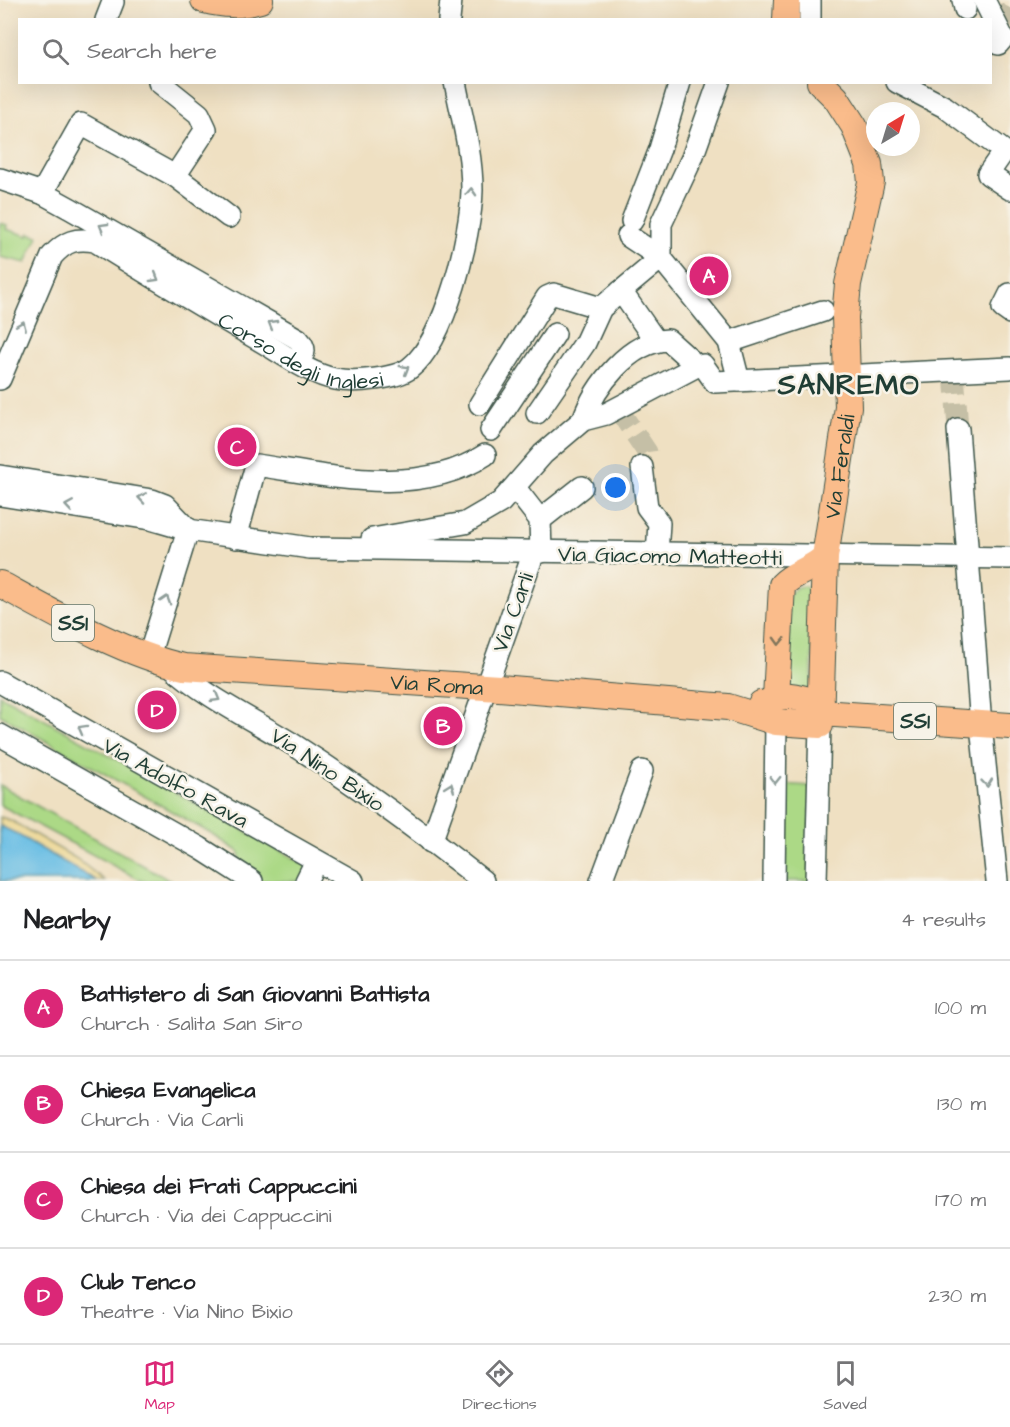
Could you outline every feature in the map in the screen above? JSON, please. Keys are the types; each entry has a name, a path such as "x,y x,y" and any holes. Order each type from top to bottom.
{"main road":[{"path":"204,0 234,5 260,0"},
{"path":"786,18 787,0"},
{"name":"Via Feraldi","path":"821,714 825,557 848,407 845,317 848,284 871,182 868,164 854,126 836,98 822,84"},
{"path":"773,710 782,585 787,579 807,571 825,557"},
{"path":"782,585 792,580 802,581 819,594 823,605"},
{"name":"SS1","path":"0,584 64,619 159,660"},
{"name":"Via Roma","path":"159,660 728,707 1010,726"}],"street":[{"path":"449,18 451,0"},
{"path":"810,0 810,18"},
{"path":"971,3 984,18"},
{"path":"992,27 1003,39"},
{"path":"162,84 199,114 206,129 175,176"},
{"name":"Corso degli Inglesi","path":"0,379 52,256 62,245 76,238 95,241 298,363 334,380 393,376 410,369 434,339 455,282 472,191 470,150 455,84"},
{"path":"679,84 662,142 630,228 661,258 687,274 714,324 729,342 739,381"},
{"path":"661,258 661,224 694,153 718,84"},
{"path":"901,84 945,107 1004,151 988,174 1010,189"},
{"path":"933,84 933,87 992,136 992,142"},
{"path":"42,193 81,124 175,176 229,217"},
{"path":"662,142 694,153"},
{"path":"0,179 42,193 298,339 304,346 305,353 298,363"},
{"path":"537,413 585,343 601,308 661,258"},
{"path":"621,291 649,342"},
{"path":"480,404 541,303 554,294 601,308"},
{"path":"1010,294 1004,308 1010,314"},
{"path":"729,342 823,311"},
{"path":"530,322 555,334 585,343"},
{"path":"236,538 256,465 327,476 415,480 466,468 555,334"},
{"path":"584,420 592,397 631,353 649,342 668,340 697,366"},
{"path":"354,549 372,539 465,523 501,502 562,434 584,420 606,414 703,364 715,382 1010,368"},
{"path":"958,429 981,725 997,881"},
{"path":"642,467 647,507 658,523 657,554"},
{"path":"0,476 152,500 165,505 188,530 159,660"},
{"path":"514,488 540,520 582,487"},
{"name":"Via Giacomo Matteotti","path":"0,495 150,519 188,530 310,548 1010,558"},
{"name":"Via Carli","path":"431,842 537,552 540,520"},
{"name":"Via Nino Bixio","path":"159,660 190,683 247,715 345,779 483,881"},
{"name":"Via Adolfo Rava","path":"0,682 353,881"},
{"path":"773,710 774,881"},
{"path":"816,881 821,714"},
{"path":"0,735 200,848 252,881"},
{"path":"601,881 642,771"},
{"path":"306,881 316,861"}],"green space":[{"path":"0,223 7,225 6,229 28,236 29,233 38,236 26,263 0,257"},
{"path":"804,586 812,592 812,690 782,689 787,596 797,587"},
{"path":"0,695 308,866 301,881 262,881 241,867 239,852 210,833 0,715"},
{"path":"781,784 811,786 810,881 780,881"},
{"path":"0,785 171,881 142,881 0,805"}],"sand":[{"path":"0,817 10,820 77,859 105,881 97,881 0,826"}],"water":[{"path":"0,826 13,832 97,881 0,881"}],"tunnel":[{"path":"1000,26 1010,8"},
{"path":"954,372 958,429"},
{"path":"618,409 647,452 648,460 642,467"}],"place":[{"name":"Battistero di San Giovanni Battista","path":"709,276"},
{"name":"Chiesa dei Frati Cappuccini","path":"237,447"},
{"name":"Club Tenco","path":"157,710"},
{"name":"Chiesa Evangelica","path":"443,726"}],"district":[{"name":"SANREMO","path":"849,384"}]}
